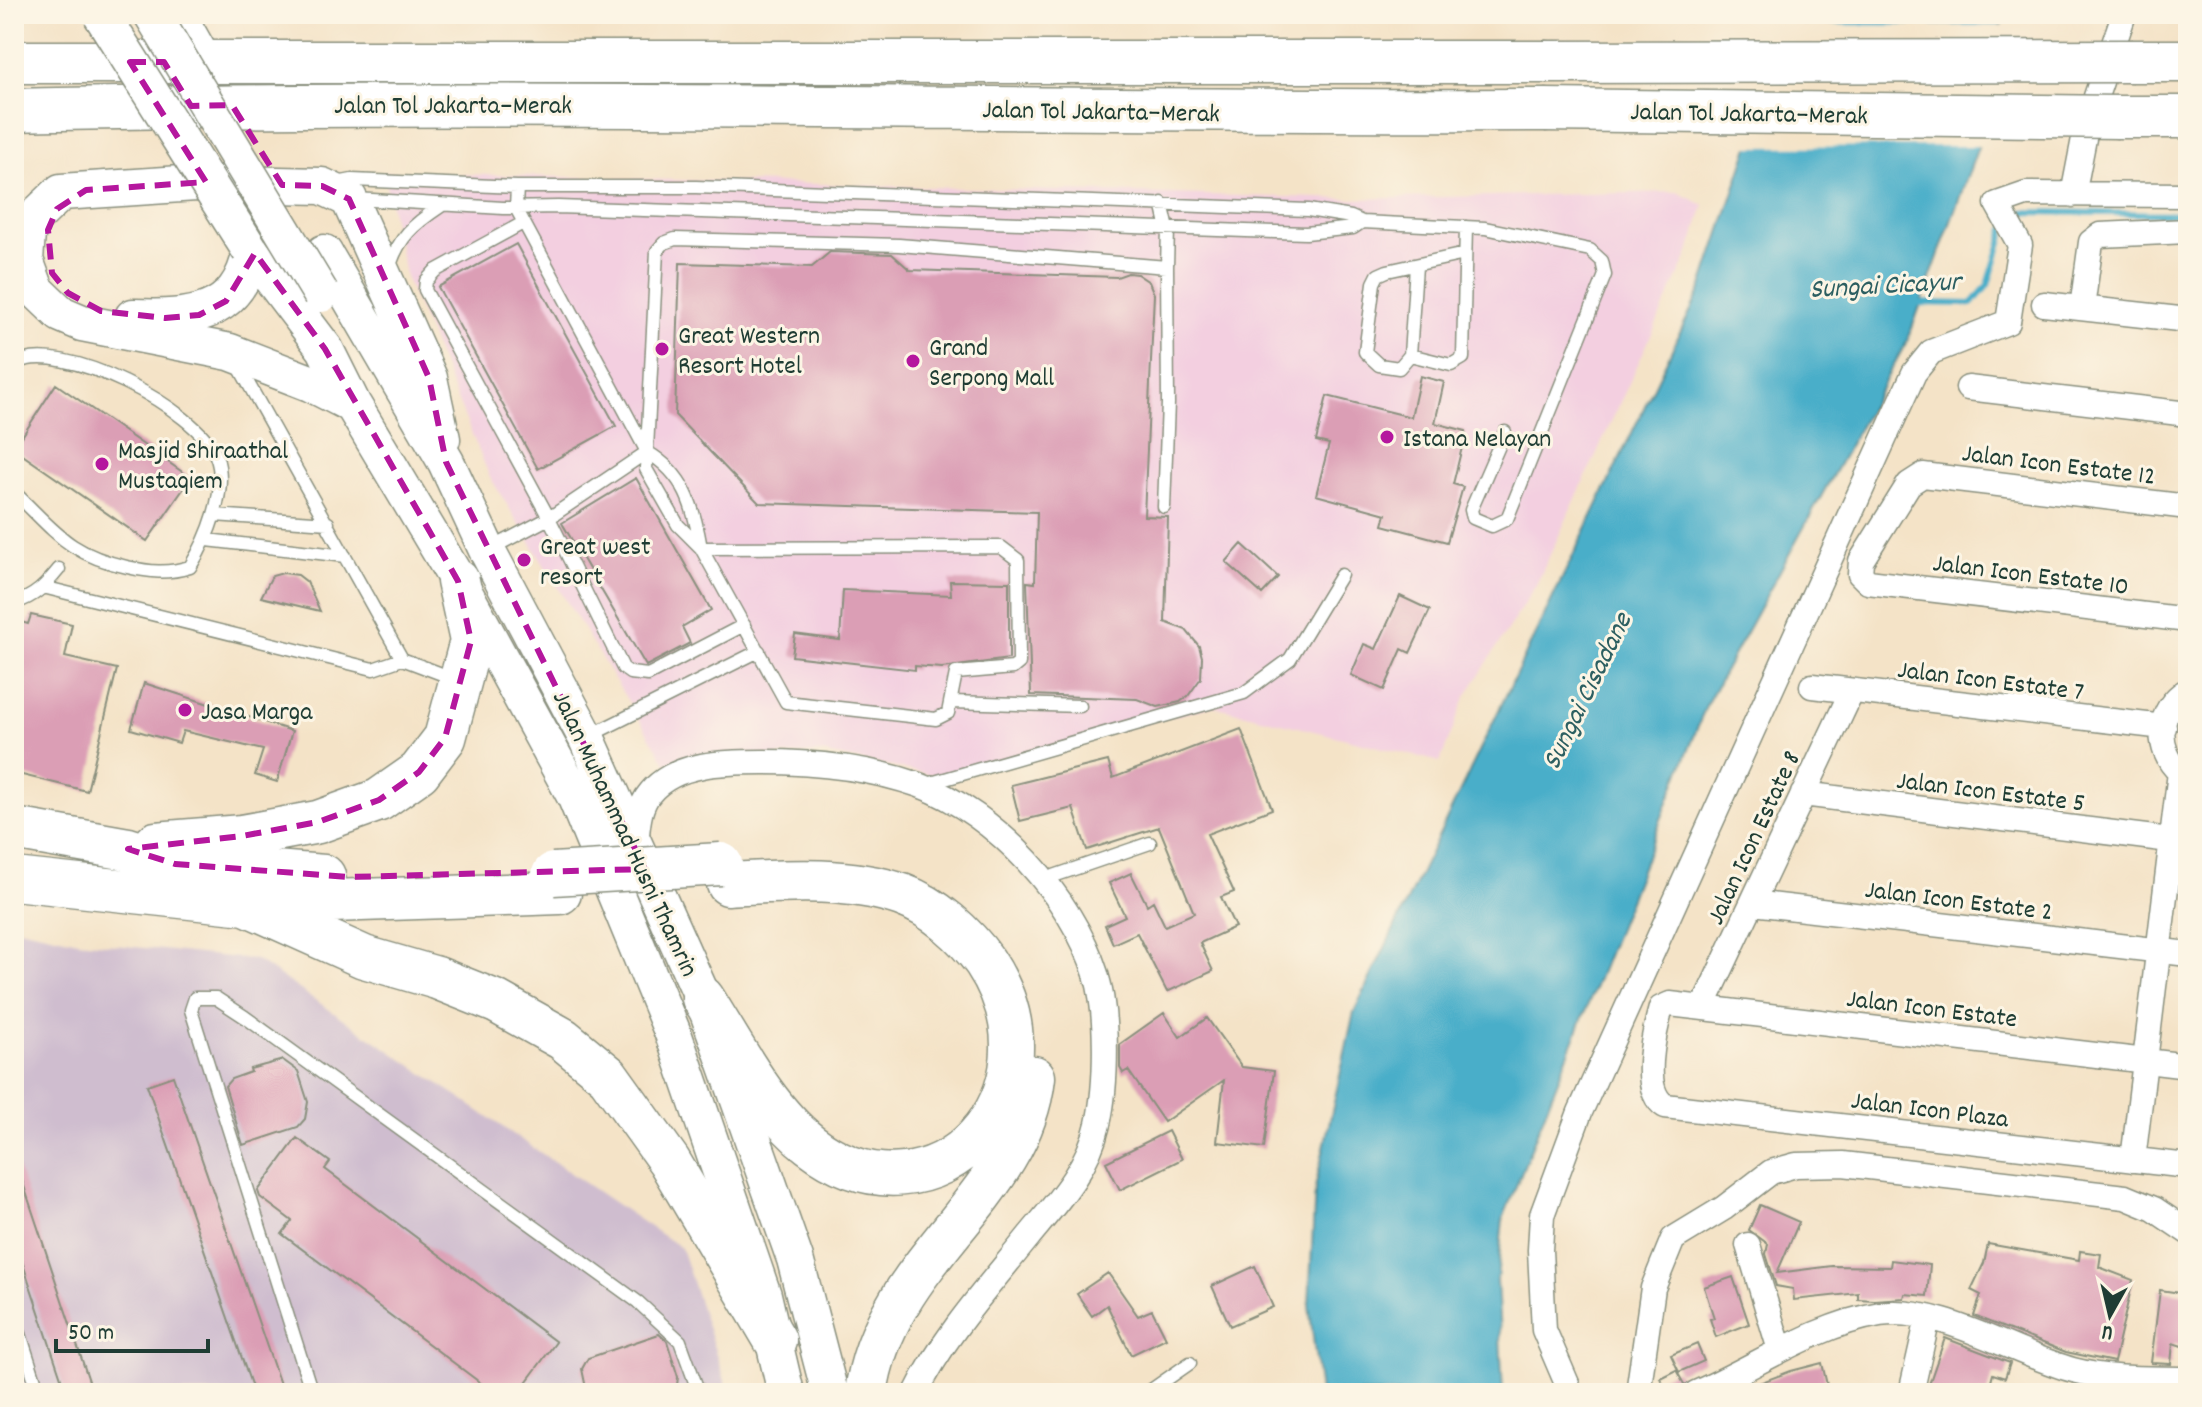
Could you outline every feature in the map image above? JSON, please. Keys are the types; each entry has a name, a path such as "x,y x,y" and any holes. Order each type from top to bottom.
{"highway":[{"name":"Jalan Tol Jakarta–Merak","path":"14,62 2188,61"},
{"name":"Jalan Tol Jakarta–Merak","path":"14,110 610,103 1154,111 1545,110 2188,117"},
{"path":"128,849 143,844 242,836 318,822 379,800 419,772 445,738 471,641 458,581"},
{"path":"14,829 128,849 175,864 292,875 557,884"},
{"path":"14,879 246,904 861,864 925,883 985,928 1007,954 1032,1015 1036,1048 1034,1082 1017,1137 1001,1165 897,1301 879,1339 866,1393"},
{"path":"703,998 785,1118 810,1143 860,1170 890,1174 913,1172 950,1158 990,1123 1003,1101 1014,1052 1012,1023 991,972 955,928 904,896 855,884 724,874"},
{"path":"246,904 364,957 437,978 497,1002 563,1039 608,1076 669,1161 775,1340"}],"main road":[{"path":"101,14 251,250 313,294"},
{"path":"136,14 313,294"},
{"path":"152,14 313,294"},
{"path":"177,14 199,53 313,294"},
{"path":"196,14 199,53"},
{"path":"353,405 297,377 230,352 82,323 61,314 36,290 25,260 27,234 33,219 61,192 196,183 335,192 385,281 429,378 446,462"},
{"path":"86,190 57,209 48,230 46,252 52,273 68,293 101,311 131,317 199,315 226,301 238,289 251,250"},
{"name":"Jalan Muhammad Husni Thamrin","path":"313,294 325,349 353,405 458,581 576,798 625,910 743,1234 775,1340 786,1393"},
{"name":"Jalan Muhammad Husni Thamrin","path":"313,294 376,378 402,392 446,462 487,550 586,737 703,998 795,1259 830,1393"}],"street":[{"path":"2073,195 2087,123 2124,14"},
{"path":"1571,1393 1544,1330 1540,1292 1542,1215 1553,1182 1580,1112 1914,373 1931,352 2008,322 2020,245 1997,204 2011,197 2188,195"},
{"path":"2082,308 2091,242 2100,235 2188,231"},
{"path":"2044,304 2188,320"},
{"path":"1968,388 2188,414"},
{"name":"Jalan Icon Estate 12","path":"1868,582 1860,574 1861,561 1909,484 1923,475 2188,507"},
{"name":"Jalan Icon Estate 10","path":"1868,582 2188,620"},
{"name":"Jalan Icon Estate 7","path":"1812,686 2164,727"},
{"path":"2133,1160 2158,950 2180,841 2184,770 2167,760 2162,744 2166,713 2177,696 2188,690"},
{"name":"Jalan Icon Estate 8","path":"1703,1007 1852,691"},
{"path":"635,846 643,804 651,791 687,770 740,762 786,762 834,767 920,786 993,829 1024,857 1069,914 1097,976 1103,1024 1099,1122 1078,1174 955,1329 916,1393"},
{"name":"Jalan Icon Estate 5","path":"1803,794 2180,841"},
{"name":"Jalan Icon Estate 2","path":"1753,903 2188,954"},
{"name":"Jalan Icon Estate","path":"1665,1106 1656,1100 1651,1088 1657,1022 1661,1008 1670,1004 2188,1066"},
{"name":"Jalan Icon Plaza","path":"1665,1106 2188,1166"},
{"path":"1638,1393 1653,1288 1667,1248 1673,1239 1724,1208 1771,1172 1796,1165 1843,1164 2125,1197 2154,1209 2188,1232"},
{"path":"1748,1245 1780,1350"},
{"path":"1696,1393 1747,1371 1780,1350 1855,1320 1883,1314 1928,1318 2070,1369 2114,1378 2188,1379"},
{"path":"1911,1393 1928,1318"}],"lane":[{"path":"335,192 352,180 517,187 696,187 1162,203 1308,210 1351,217 1362,222 1466,227 1590,250 1606,267 1507,519 1492,526 1473,518 1471,510 1505,432"},
{"path":"517,187 516,208 523,223 647,452 669,464 695,509 701,548"},
{"path":"335,192 441,206 558,207 1168,229 1306,233 1353,228 1362,222"},
{"path":"1162,203 1168,229 1164,507"},
{"path":"385,281 395,247 411,225 441,206"},
{"path":"523,223 435,271 426,281 425,290 549,518 623,668 630,673 648,675 744,625"},
{"path":"1410,355 1451,365 1463,358 1466,227"},
{"path":"701,548 1001,547 1018,560 1019,663 1003,671 956,673 952,679 952,702 948,713 936,719 786,702 701,548 678,525 646,469 657,251 664,243 675,239 899,245 1167,267"},
{"path":"1416,266 1410,355 1399,368 1379,365 1367,356 1365,343 1374,283 1378,275 1465,254"},
{"path":"230,352 402,659"},
{"path":"14,364 44,357 80,362 151,394 207,441 217,457 214,515 207,540 190,567 171,573 149,572 92,559 68,545 14,492"},
{"path":"487,550 549,518 647,452"},
{"path":"214,515 328,523"},
{"path":"207,540 345,556"},
{"path":"14,603 27,599 43,587 59,569"},
{"path":"920,786 1244,693 1290,659 1341,575"},
{"path":"43,587 373,669 402,659 462,682"},
{"path":"586,737 759,651"},
{"path":"952,702 1080,706"},
{"path":"1042,880 1150,843"},
{"path":"312,1393 191,1010 195,998 216,998 245,1017 638,1302 680,1341 699,1393"},
{"path":"14,1315 39,1393"},
{"path":"1147,1393 1190,1363"}],"highlighted area":[{"path":"130,62 164,62 191,106 232,105 282,185 322,186 349,199 429,378 446,462 645,869 349,877 175,864 128,849 242,836 318,822 379,800 419,772 445,738 471,641 458,581 325,349 255,253 226,301 199,315 165,318 101,311 68,293 52,273 48,230 57,209 86,190 206,182"}],"shaded area":[{"path":"383,172 1352,199 1677,192 1704,205 1689,253 1537,583 1465,698 1440,762 1213,706 938,776 821,753 666,763 490,477 406,279"},
{"path":"14,927 78,941 256,960 681,1248 729,1393 14,1393"}],"water":[{"name":"Sungai Cisadane","path":"1808,14 2003,14 1982,136 1908,339 1707,703 1503,1219 1497,1280 1503,1393 1320,1393 1309,1305 1315,1188 1354,1012 1702,287 1752,137"}],"pier":[{"path":"1798,25 2005,26 1983,146 1745,147"}],"building":[{"path":"516,244 616,426 538,469 438,287"},
{"name":"Grand Serpong Mall","path":"830,252 892,254 910,270 1117,277 1128,273 1137,274 1149,282 1154,294 1144,516 1168,517 1165,622 1186,630 1199,646 1202,657 1201,678 1188,696 1180,702 1158,707 1137,699 1031,695 1027,582 1035,583 1037,512 759,503 675,415 680,263 812,267"},
{"path":"1420,376 1444,382 1435,423 1466,431 1453,484 1463,487 1447,542 1383,525 1386,514 1316,495 1329,444 1316,441 1327,396 1411,417"},
{"name":"Masjid Shiraathal Mustaqiem","path":"56,384 191,478 147,541 14,449"},
{"path":"636,478 711,610 682,627 690,643 646,666 562,523"},
{"path":"1242,544 1278,577 1262,594 1226,562"},
{"path":"283,573 298,575 307,582 320,611 261,597 272,576"},
{"path":"950,581 1009,582 1009,659 942,668 915,666 915,670 792,656 795,634 840,640 843,590 951,595"},
{"path":"1400,596 1430,610 1410,653 1402,649 1384,690 1351,675 1364,644 1376,649"},
{"path":"31,615 72,624 65,657 117,669 87,791 14,773 14,620 28,624"},
{"path":"144,683 292,731 277,782 255,775 263,750 183,731 179,743 131,729"},
{"path":"1241,729 1272,809 1207,834 1234,892 1221,897 1235,927 1200,943 1213,971 1167,992 1137,933 1113,944 1105,925 1125,916 1109,883 1131,873 1147,905 1153,901 1165,926 1194,913 1159,827 1087,850 1073,808 1020,821 1011,785 1108,761 1113,778"},
{"path":"1164,1013 1180,1037 1207,1018 1242,1067 1274,1071 1264,1148 1217,1142 1224,1080 1164,1122 1128,1070 1123,1073 1120,1068 1120,1044"},
{"path":"283,1060 298,1071 308,1102 305,1119 298,1127 243,1145 225,1086 231,1079 251,1072 250,1069"},
{"path":"173,1076 283,1393 254,1393 147,1085"},
{"path":"1168,1131 1182,1159 1120,1190 1106,1162"},
{"path":"297,1138 330,1162 325,1169 556,1342 518,1393 494,1393 282,1234 292,1221 260,1197 258,1191"},
{"path":"17,1165 93,1393 66,1393 14,1237 14,1166"},
{"path":"1760,1205 1799,1222 1777,1273 1832,1266 1890,1267 1891,1260 1930,1265 1927,1296 1905,1294 1904,1298 1874,1300 1858,1299 1858,1293 1794,1300 1793,1289 1776,1286 1766,1254 1768,1244 1749,1230"},
{"path":"1988,1244 2079,1260 2080,1251 2101,1254 2099,1267 2133,1280 2114,1362 2066,1352 1974,1316 1981,1295 1971,1290 1984,1263"},
{"path":"1255,1266 1273,1307 1230,1326 1212,1286"},
{"path":"1108,1273 1138,1316 1152,1310 1166,1338 1131,1355 1107,1305 1092,1316 1077,1294"},
{"path":"1733,1277 1749,1324 1716,1337 1710,1319 1714,1318 1704,1287"},
{"path":"2160,1290 2188,1294 2188,1348 2173,1343 2171,1364 2151,1363"},
{"path":"659,1334 667,1341 678,1377 676,1393 587,1393 582,1369 588,1358"},
{"path":"1945,1338 2010,1363 2005,1378 1993,1374 1988,1393 1926,1393"},
{"path":"1697,1344 1704,1361 1679,1372 1671,1355"},
{"path":"1822,1363 1827,1385 1795,1393 1741,1393 1741,1390 1791,1371"},
{"path":"1676,1370 1684,1384 1681,1393 1668,1393 1660,1378"}],"waterway":[{"name":"Sungai Cicayur","path":"2013,217 2023,212 2188,214"},
{"name":"Sungai Cicayur","path":"1915,303 1972,304 1988,285 2005,229"}],"place":[{"name":"Great Western Resort Hotel","path":"662,349"},
{"name":"Grand Serpong Mall","path":"913,361"},
{"name":"Istana Nelayan","path":"1387,437"},
{"name":"Masjid Shiraathal Mustaqiem","path":"102,464"},
{"name":"Great west resort","path":"524,560"},
{"name":"Jasa Marga","path":"185,710"}]}
